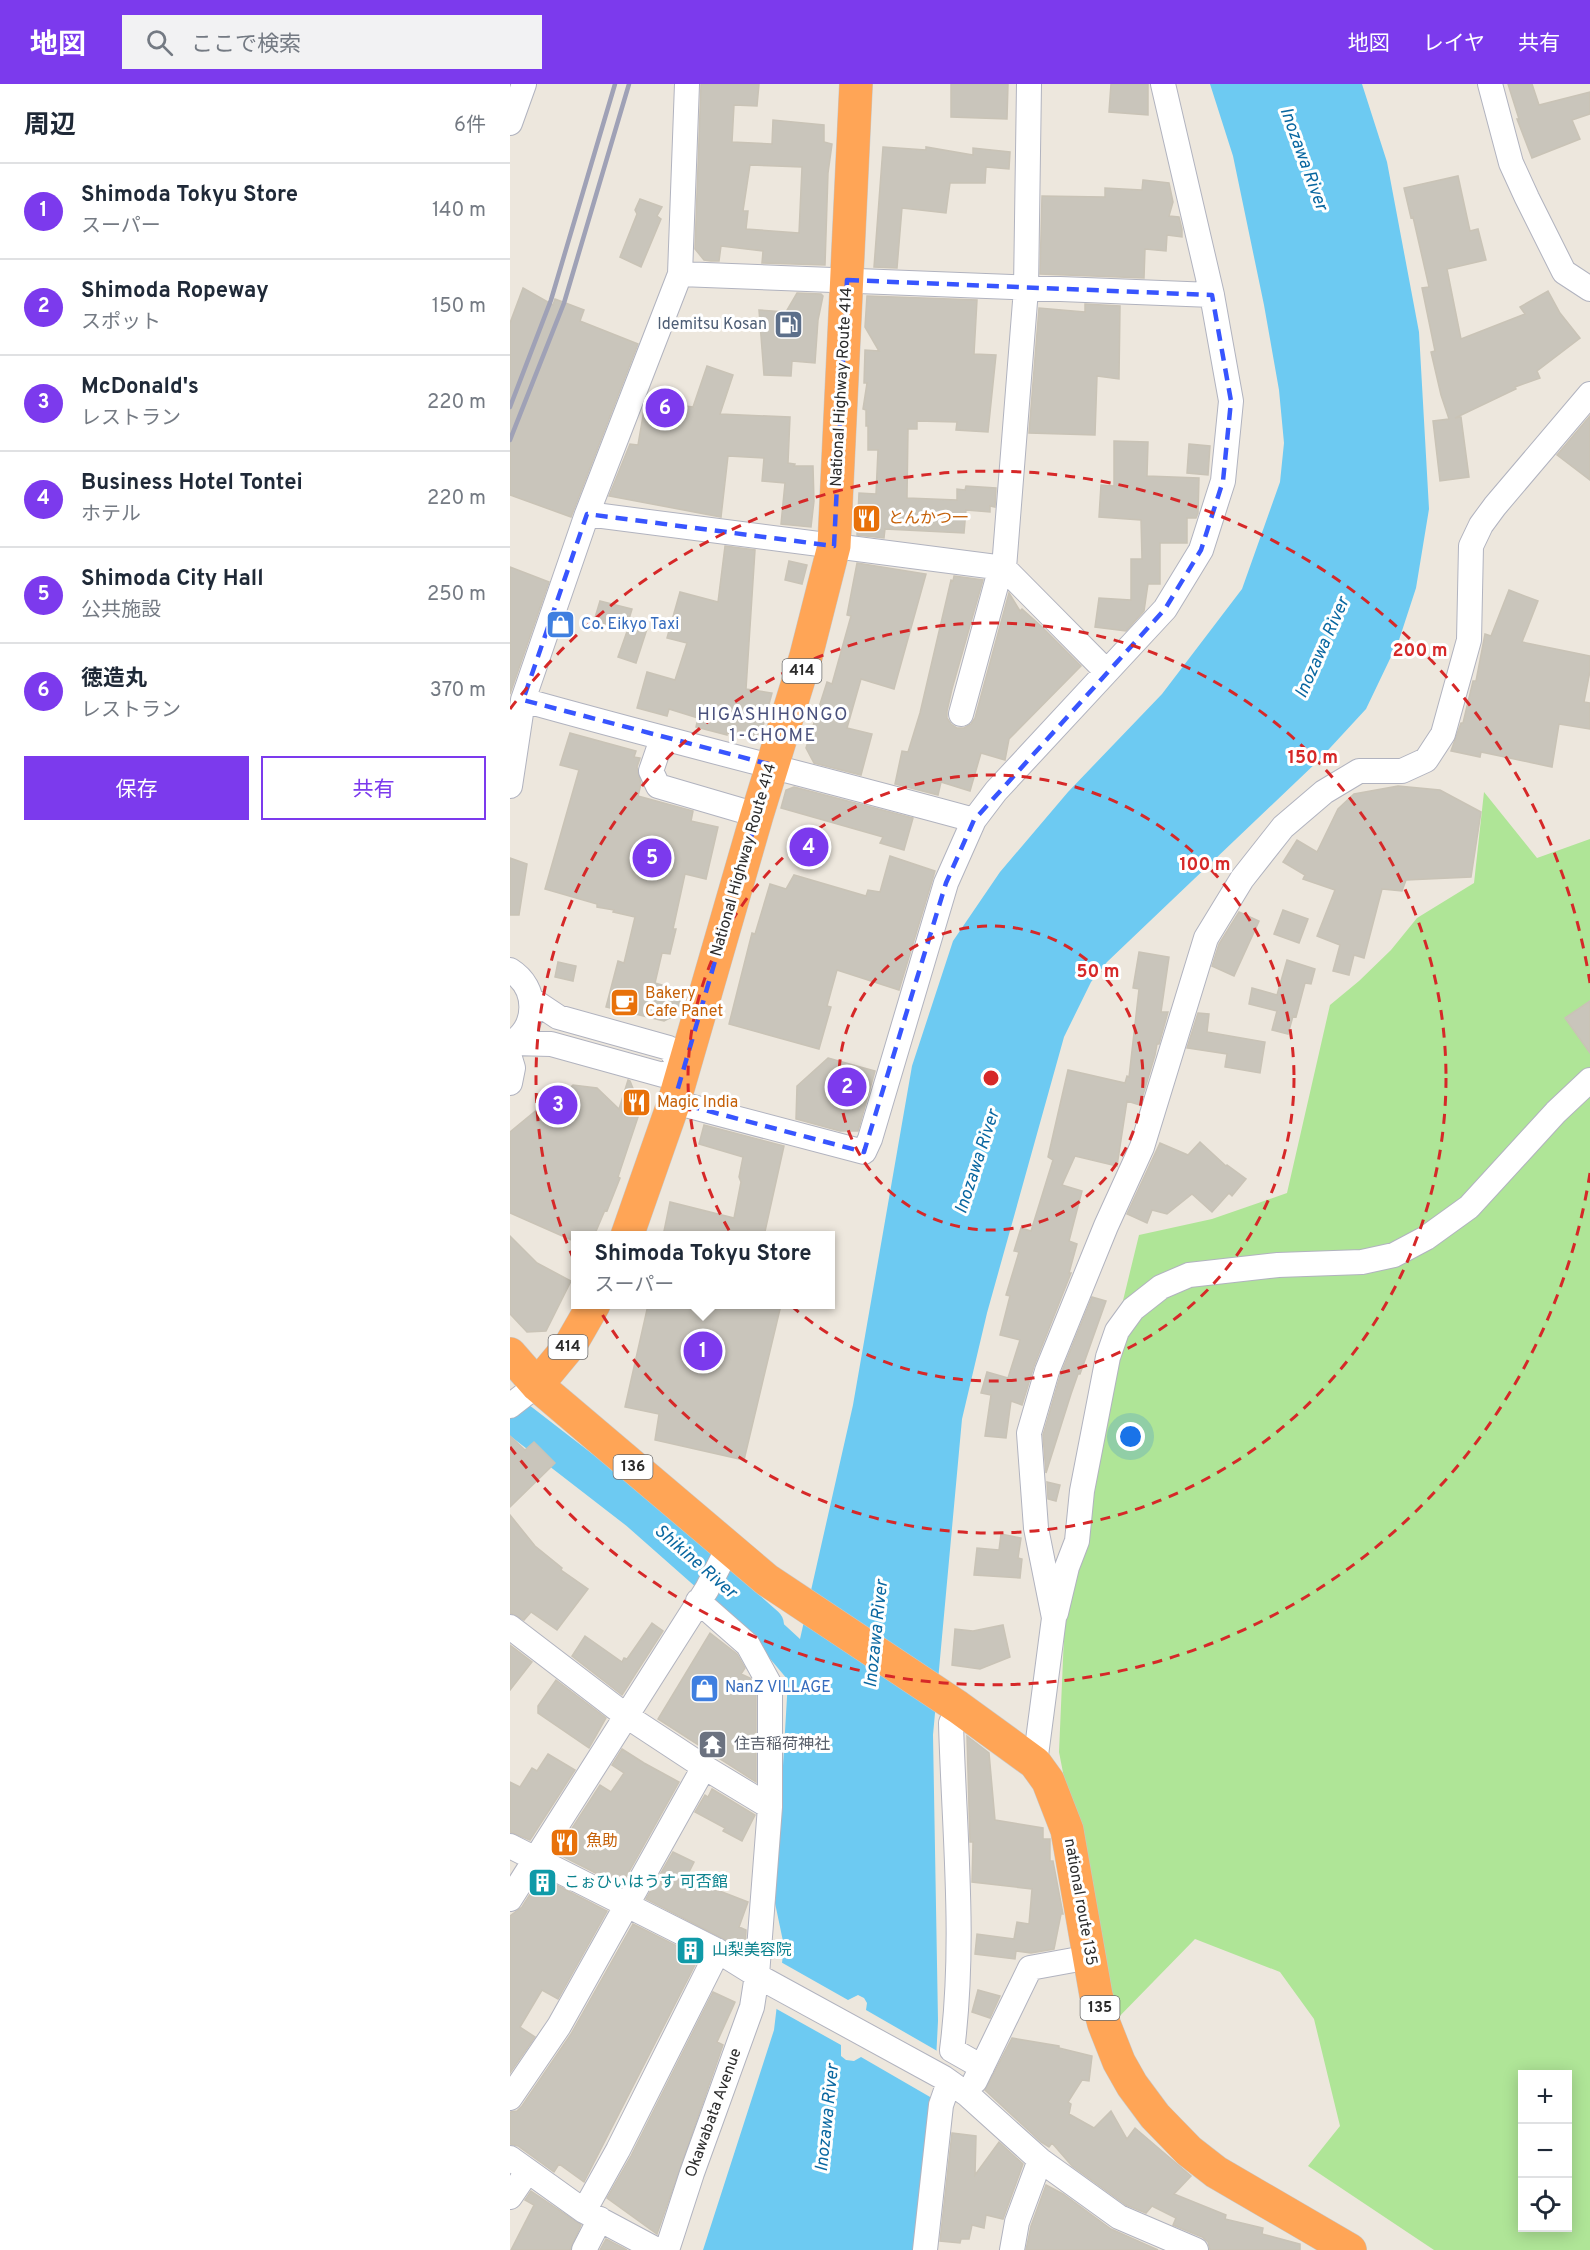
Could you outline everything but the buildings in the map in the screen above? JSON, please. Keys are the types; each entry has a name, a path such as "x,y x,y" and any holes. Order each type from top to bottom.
{"highway":[{"name":"National Highway Route 414","path":"629,1231 674,1102 757,815 806,656 834,546 856,84"},
{"name":"414","path":"520,1398 571,1344 592,1309"},
{"name":"136","path":"510,1354 520,1398 725,1556 954,1705"},
{"name":"national route 135","path":"954,1705 1035,1763 1048,1780 1066,1830 1104,2024 1119,2062 1132,2085 1155,2116 1189,2151 1216,2172 1350,2250"}],"street":[{"path":"510,123 524,84"},
{"path":"510,786 523,700 587,514 680,274 687,84"},
{"path":"961,714 998,578 1004,568 1026,289 1029,84"},
{"path":"674,1102 864,1152 870,1139 946,883 974,820 996,791 1165,609 1201,550 1223,481 1231,400 1212,295 1163,84"},
{"path":"1490,84 1511,163 1527,198 1564,272 1590,290"},
{"path":"680,274 1212,295"},
{"path":"1054,1618 1036,1528 1029,1433 1047,1371 1106,1226 1142,1148 1206,938 1242,879 1282,827 1324,792 1359,771 1402,771 1426,760 1443,734 1469,640 1471,546 1481,525 1495,506 1590,394"},
{"path":"587,514 1004,568 1106,671"},
{"path":"523,700 662,739 772,765 974,820"},
{"path":"662,739 651,771 658,786 757,815"},
{"path":"510,970 521,979 531,999 532,1011 529,1023 511,1048 513,1068 510,1083"},
{"path":"511,1048 551,1044 663,1075 683,1068 669,1048 558,1017 531,999"},
{"path":"1035,1763 1054,1618 1067,1567 1077,1541 1082,1491 1108,1357 1117,1331 1133,1309 1161,1287 1189,1275 1278,1265 1362,1262 1394,1255 1426,1238 1469,1206 1548,1120 1590,1080"},
{"path":"510,1899 703,1595 725,1556"},
{"name":"Okawabata Avenue","path":"667,2250 692,2173 752,2007 760,1977 770,1807 770,1685 748,1645 703,1595"},
{"path":"510,1627 625,1715 770,1807"},
{"path":"954,1705 951,1722 958,1955 957,2011 952,2050 982,2067"},
{"path":"510,2098 559,2026 704,1767"},
{"path":"510,1846 718,1952 954,2085 1040,2160 1119,2217 1196,2250"},
{"path":"584,2250 592,2215 618,2150 718,1952"},
{"path":"925,2250 941,2105 954,2085 982,2067 1030,1968 1090,1958"},
{"path":"1012,2250 1017,2222 1040,2160"},
{"path":"510,2197 518,2165 592,2215 657,2250"}],"highlighted area":[{"path":"847,280 1212,295 1231,401 1223,481 1201,550 1165,609 974,820 946,883 864,1152 674,1102 772,765 523,700 587,514 834,546"}],"green space":[{"path":"1484,792 1537,858 1590,839 1590,2250 1434,2250 1308,2166 1340,2126 1314,2019 1280,1972 1195,1939 1112,2024 1059,1752 1067,1567 1118,1321 1139,1235 1212,1219 1287,1193 1330,1005 1391,950 1417,918 1474,883"}],"water":[{"name":"Inozawa River","path":"1210,84 1362,84 1387,162 1419,332 1429,509 1416,588 1399,640 1366,709 1318,761 1107,962 1091,982 1064,1037 987,1313 962,1419 933,1735 938,2021 934,2099 919,2250 703,2250 774,2030 784,1946 775,1903 788,1680 721,1601 739,1583 800,1639 853,1405 912,1066 953,941 1000,872 1068,792 1162,694 1242,589 1280,482 1284,443 1279,390 1233,156"}],"pier":[{"path":"779,1961 848,2000 858,1995 864,1998 867,2003 866,2010 939,2052 937,2101 861,2057 854,2061 846,2060 841,2056 841,2045 773,2007"}],"waterway":[{"name":"Shikine River","path":"510,1413 638,1512 766,1625"}],"railway":[{"path":"510,407 551,300 615,84"},
{"path":"510,440 564,303 629,84"}],"place":[{"name":"Idemitsu Kosan","path":"788,325"},
{"name":"徳造丸","path":"665,408"},
{"name":"とんかつ一","path":"867,519"},
{"name":"Co. Eikyo Taxi","path":"560,625"},
{"name":"Business Hotel Tontei","path":"809,847"},
{"name":"Shimoda City Hall","path":"652,858"},
{"name":"Bakery Cafe Panet","path":"624,1003"},
{"name":"Shimoda Ropeway","path":"847,1087"},
{"name":"Magic India","path":"636,1103"},
{"name":"McDonald's","path":"558,1105"},
{"name":"Shimoda Tokyu Store","path":"703,1351"},
{"name":"NanZ VILLAGE","path":"704,1688"},
{"name":"住吉稲荷神社","path":"713,1745"},
{"name":"魚助","path":"565,1842"},
{"name":"こぉひぃはうす 可否館","path":"543,1883"},
{"name":"山梨美容院","path":"691,1951"}],"district":[{"name":"HIGASHIHONGO 1-CHOME","path":"773,725"}]}
